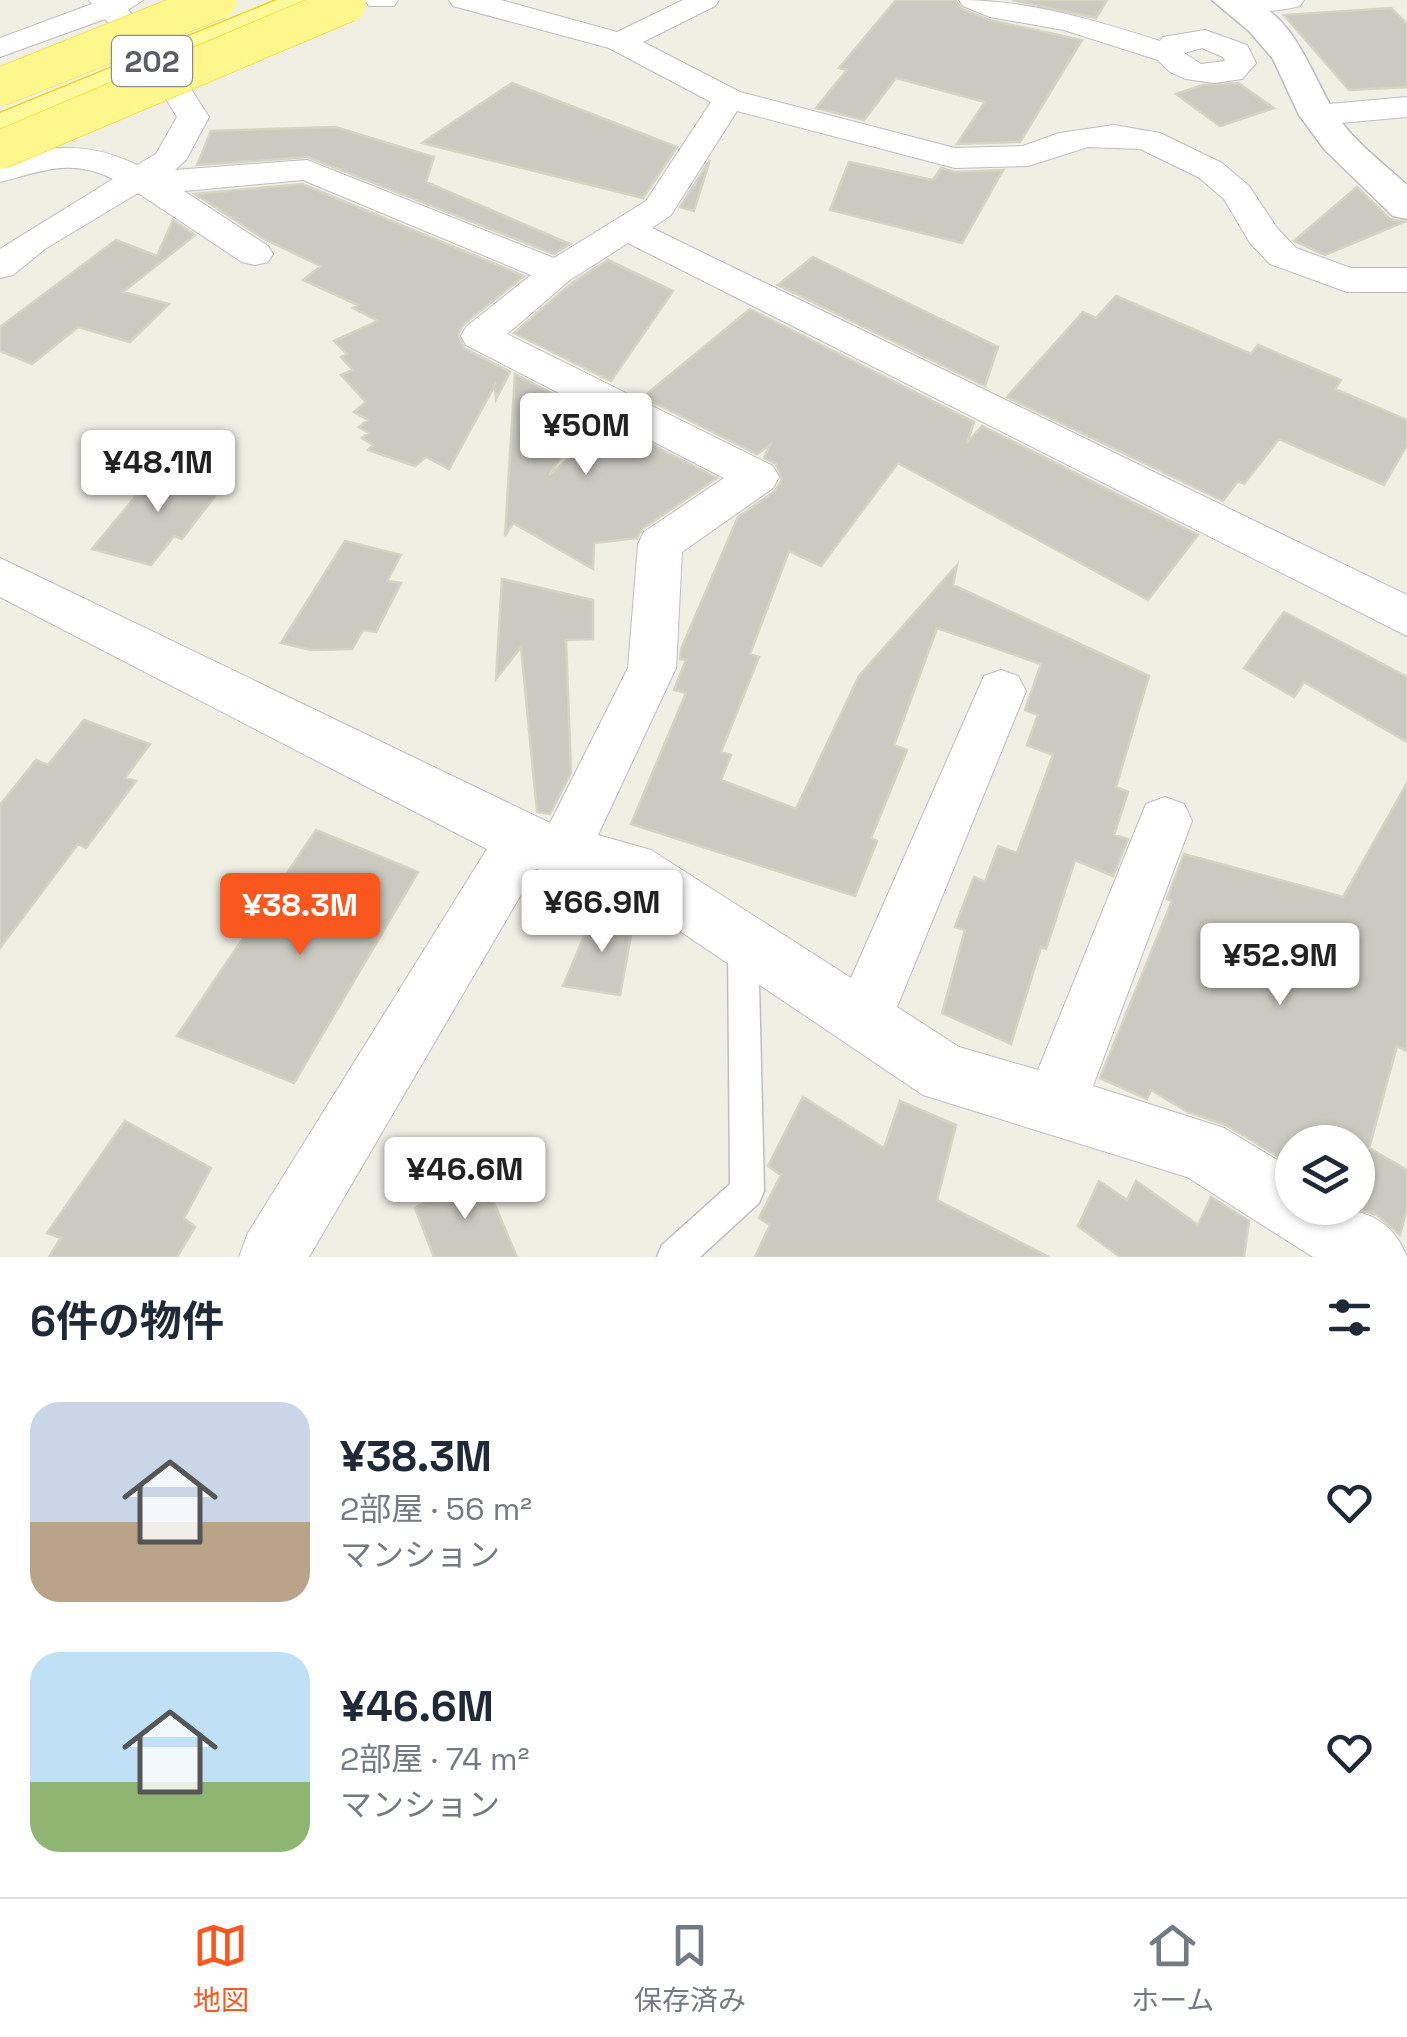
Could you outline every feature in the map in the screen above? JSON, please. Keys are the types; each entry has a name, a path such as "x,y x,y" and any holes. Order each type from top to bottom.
{"highway":[{"path":"0,61 158,0"},
{"name":"202","path":"0,85 119,9 205,0"},
{"path":"0,85 218,0"},
{"path":"0,124 294,0"},
{"name":"202","path":"0,124 306,0"},
{"path":"0,150 370,1"}],"street":[{"path":"463,0 620,42 729,99 955,158 1028,156 1059,143 1088,137 1114,135 1148,140 1182,152 1210,170 1236,193 1263,235 1283,256 1347,280 1407,280"},
{"path":"620,42 706,0"},
{"path":"973,0 1000,12 1069,22 1169,54"},
{"path":"1230,1 1290,0"},
{"path":"1230,1 1261,24 1288,56 1318,115 1338,142 1407,207"},
{"path":"0,48 119,9 158,58 194,116 169,160 32,241 0,267"},
{"path":"272,1257 543,846 652,668 660,544 758,478 480,336 557,272 658,208 729,99"},
{"path":"1318,115 1407,107"},
{"path":"0,172 68,155 96,159 139,180 255,254"},
{"path":"139,180 193,181 307,170 557,272"},
{"path":"627,230 1407,617"},
{"path":"0,576 543,846 632,868 945,1073 1202,1150 1275,1195"},
{"path":"863,1019 1001,692"},
{"path":"1054,1106 1165,821"},
{"path":"1323,1225 1374,1257"}],"lane":[{"path":"674,1257 747,1191 743,942"}],"building":[{"path":"896,0 955,0 962,9 989,20 1082,40 1020,142 957,144 985,102 896,78 864,120 816,108 847,70 839,68"},
{"path":"1012,0 1107,0 1096,18"},
{"path":"1391,8 1407,24 1407,87 1349,90 1284,15"},
{"path":"512,83 677,147 643,198 422,143"},
{"path":"1238,83 1274,108 1220,126 1176,94 1203,85"},
{"path":"335,127 434,157 426,182 570,244 554,254 308,157 197,165 211,131"},
{"path":"710,160 694,211 680,207"},
{"path":"849,162 933,180 941,168 955,172 1003,170 962,243 830,210"},
{"path":"302,184 524,276 464,324 458,334 464,348 510,372 496,399 495,385 449,469 426,457 415,466 368,450 373,445 362,438 369,433 359,427 368,420 354,412 366,402 341,375 353,370 341,357 347,354 334,341 378,321 353,308 358,305 303,280 321,266 264,239 195,194"},
{"path":"1357,187 1390,219 1404,222 1325,255 1294,241"},
{"path":"173,220 195,235 123,292 169,304 130,342 78,327 32,364 0,351 0,327 116,240 157,256"},
{"path":"813,257 998,347 985,386 778,285"},
{"path":"608,260 673,291 611,381 514,333 572,283"},
{"path":"1116,296 1251,354 1258,345 1341,380 1335,389 1407,420 1407,445 1384,485 1279,439 1244,484 1238,481 1223,501 1007,397 1083,312 1096,318"},
{"path":"750,309 974,422 967,443 982,426 1198,535 1148,600 898,463 821,566 789,551 750,654 759,657 721,752 731,755 721,780 796,809 859,676 957,565 953,585 1149,676 1116,787 1128,792 1114,835 1128,839 1113,876 1075,860 1046,949 1041,947 1011,1044 942,1013 965,930 955,927 974,877 985,882 998,846 1017,853 1053,755 1027,745 1038,715 1025,710 1041,664 937,628 894,745 907,750 871,838 877,841 855,896 631,824 686,693 674,690 686,660 680,659 681,649 738,517 775,491 782,479 776,464 764,458 770,445 757,454 643,397"},
{"path":"515,374 589,413 549,475 611,424 717,478 642,529 637,538 594,543 593,569 513,523 505,536"},
{"path":"164,462 216,481 207,493 215,496 182,539 174,536 151,565 92,549"},
{"path":"345,541 401,555 387,581 401,583 376,632 363,630 352,649 311,650 281,643"},
{"path":"502,579 593,600 593,639 566,640 571,773 550,814 537,812 521,647 496,679"},
{"path":"1284,612 1407,677 1407,742 1304,682 1294,697 1244,668"},
{"path":"84,720 150,744 125,778 136,781 86,848 78,844 0,948 0,805 36,760 48,765"},
{"path":"1407,783 1407,1051 1397,1046 1375,1126 1275,1125 1275,1155 1226,1125 1188,1112 1151,1090 1147,1099 1100,1078 1172,901 1167,899 1184,854 1343,897"},
{"path":"316,830 418,872 294,1083 177,1036"},
{"path":"594,913 634,919 620,995 563,986"},
{"path":"803,1097 884,1148 900,1101 956,1125 937,1200 1049,1257 755,1257 770,1225 759,1218 781,1175 768,1166"},
{"path":"125,1121 211,1168 184,1218 195,1227 177,1257 49,1257 61,1238 47,1233"},
{"path":"1375,1151 1407,1170 1407,1208 1400,1235 1377,1215"},
{"path":"480,1170 517,1257 434,1257 415,1208"},
{"path":"1099,1181 1127,1200 1136,1181 1198,1225 1211,1197 1249,1221 1244,1257 1120,1257 1078,1226"}]}
